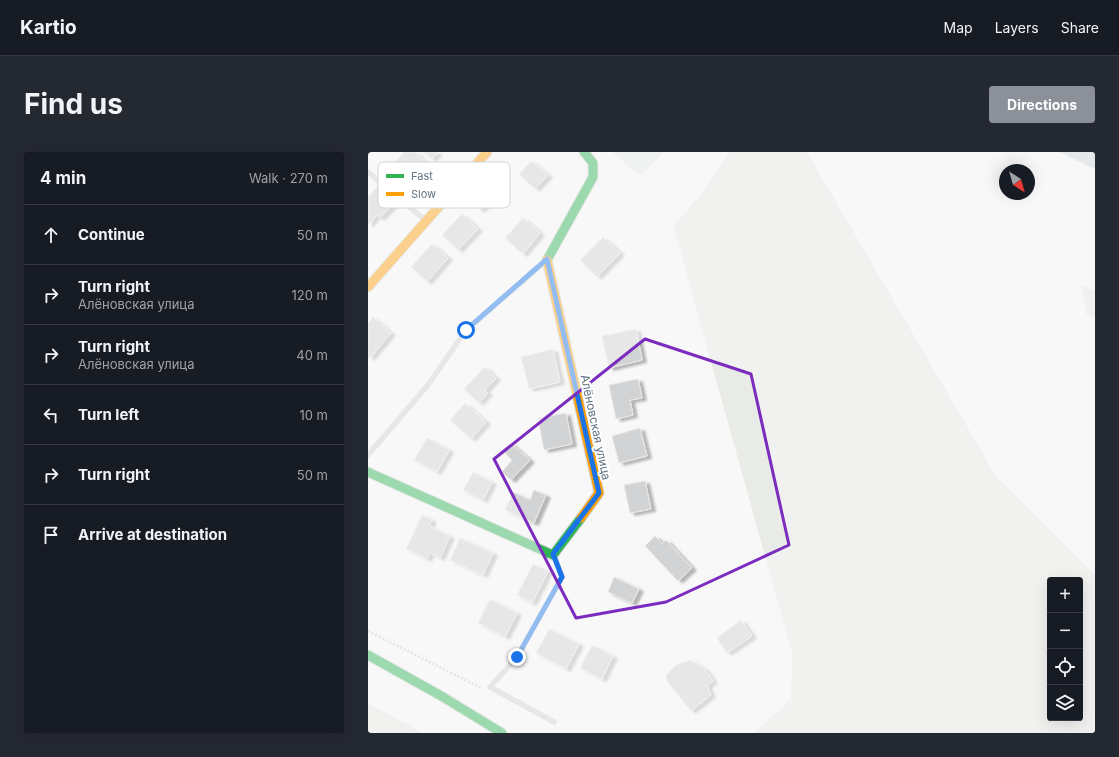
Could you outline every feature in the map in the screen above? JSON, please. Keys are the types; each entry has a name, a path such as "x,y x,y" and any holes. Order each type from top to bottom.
{"street":[{"path":"478,162 487,152"},
{"path":"547,259 593,177 593,163 584,152"},
{"path":"368,287 437,208"},
{"name":"Алёновская улица","path":"547,259 599,493 553,554"},
{"path":"368,472 553,554"},
{"path":"368,655 443,697 502,733"}],"lane":[{"path":"368,172 378,180"},
{"path":"411,208 426,221"},
{"path":"368,455 428,385 466,330 547,259"},
{"path":"553,554 562,577 517,657 490,687 554,722"}],"path":[{"path":"368,631 484,690"}],"highlighted area":[{"path":"645,339 751,374 789,545 666,602 576,618 494,459"}],"shaded area":[{"path":"615,152 664,152 641,176 614,154"},
{"path":"730,152 807,152 996,476 1095,575 1095,733 754,733 791,699 792,653 673,225 699,197"},
{"path":"1059,152 1095,152 1095,169"},
{"path":"1081,285 1095,291 1095,318 1086,314"},
{"path":"368,703 423,733 368,733"}],"building":[{"path":"404,152 415,152 426,162 396,162"},
{"path":"423,152 438,152 432,159"},
{"path":"531,161 548,175 535,189 519,174"},
{"path":"377,187 378,208 390,208 380,218 377,215 368,225 368,197"},
{"path":"462,214 478,229 458,250 442,235"},
{"path":"523,218 540,233 523,254 505,238"},
{"path":"603,237 620,253 597,277 580,260"},
{"path":"432,244 448,258 427,282 411,267"},
{"path":"373,317 391,333 370,358 368,356 368,324"},
{"path":"636,329 642,360 609,368 602,336"},
{"path":"553,349 560,382 529,389 521,357"},
{"path":"485,367 496,378 485,390 488,393 479,403 464,389"},
{"path":"638,379 642,398 630,400 633,415 616,419 609,385"},
{"path":"465,403 486,422 471,439 450,420"},
{"path":"566,413 572,444 544,450 538,418"},
{"path":"640,428 647,456 619,463 612,436"},
{"path":"427,438 449,450 437,472 414,460"},
{"path":"510,443 530,460 511,480 502,472 512,460 503,451"},
{"path":"473,472 492,482 483,500 463,490"},
{"path":"645,481 651,509 630,513 624,485"},
{"path":"534,490 546,495 534,523 505,510 513,492 530,500"},
{"path":"422,515 432,520 429,526 450,536 440,558 430,553 427,559 406,549"},
{"path":"655,536 662,544 666,540 692,568 678,581 645,546"},
{"path":"460,538 493,553 483,575 450,560"},
{"path":"533,564 548,571 532,603 517,595"},
{"path":"614,577 639,589 632,603 608,592"},
{"path":"490,599 517,613 505,637 478,623"},
{"path":"741,620 752,636 727,653 717,638"},
{"path":"549,629 579,644 566,669 536,653"},
{"path":"592,645 613,656 602,679 580,668"},
{"path":"690,660 704,668 713,681 707,686 711,695 691,711 667,681 666,675 676,665"}],"traffic: fast":[{"path":"547,260 593,177 593,163 584,152"},
{"path":"368,472 553,555 581,518"},
{"path":"368,655 443,697 502,733"}],"traffic: slow":[{"path":"478,162 487,152"},
{"path":"368,287 438,208"},
{"path":"547,260 599,493 581,518"}],"route":[{"path":"466,330 547,259 599,493 553,554 562,577 517,657"}]}
